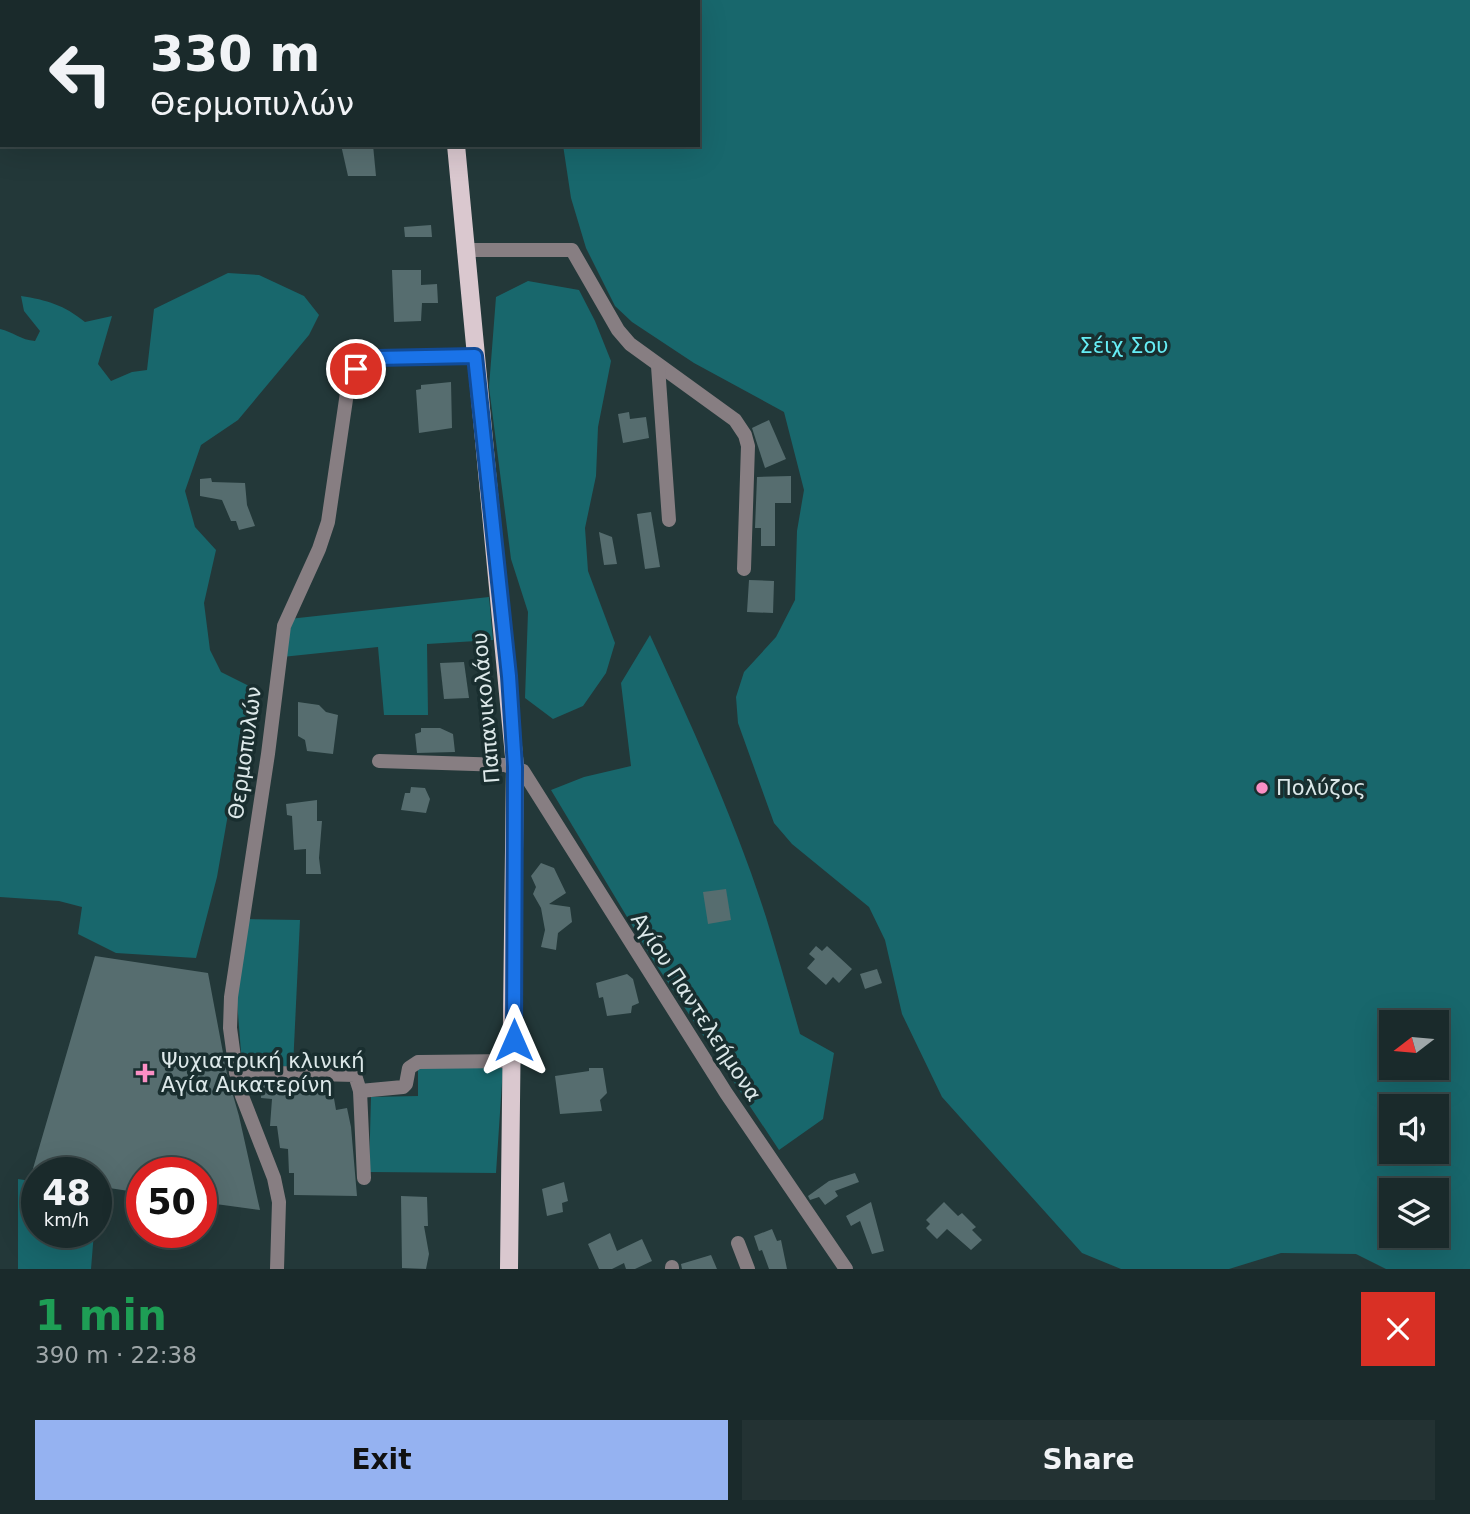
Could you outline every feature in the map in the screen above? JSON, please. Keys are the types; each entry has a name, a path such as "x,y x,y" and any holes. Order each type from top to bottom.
{"main road":[{"name":"Παπανικολάου","path":"456,147 464,250 509,676 515,767 514,1061 509,1269"}],"street":[{"path":"464,250 572,250 618,330 630,344 735,420 745,435 748,446 744,569"},
{"name":"Θερμοπυλών","path":"277,1269 279,1202 274,1178 242,1096 230,1028 231,997 268,754 284,626 319,549 328,522 349,379 356,369 376,358 475,356"},
{"path":"658,366 669,520"},
{"path":"379,761 515,767"},
{"name":"Αγίου Παντελεήμονα","path":"515,767 526,775 597,892 726,1093 846,1269"},
{"path":"360,1091 403,1087 409,1068 418,1062 514,1061"},
{"path":"236,1072 355,1075 360,1091 363,1178"},
{"path":"738,1243 748,1269"}],"green space":[{"name":"Σέιχ Σου","path":"700,0 1470,0 1470,1269 1386,1269 1356,1254 1281,1253 1229,1269 1121,1269 1082,1253 942,1097 902,1014 885,940 869,907 792,844 774,823 738,723 736,697 744,672 776,637 795,600 797,531 804,490 784,412 694,363 632,322 615,306 586,248 571,198 563,147 700,147"},
{"path":"228,273 259,275 304,296 319,315 309,335 238,420 201,445 185,491 195,527 216,550 204,603 210,650 221,672 259,691 241,740 217,877 196,958 116,953 78,934 82,907 59,901 0,897 0,329 35,341 40,331 24,311 21,296 55,304 85,322 112,316 98,364 111,381 132,372 147,370 154,309"},
{"path":"528,281 579,290 611,361 598,427 596,476 585,528 588,571 615,643 606,673 583,706 553,719 525,698 528,612 511,559 489,387 496,297"},
{"path":"489,597 493,640 427,644 428,715 384,715 378,647 282,657 289,619"},
{"path":"650,635 741,845 766,917 800,1034 834,1053 823,1119 779,1150 651,957 551,790 584,777 631,766 621,683"},
{"path":"245,919 300,920 293,1067 242,1065 237,1001"},
{"path":"418,1067 503,1067 496,1173 369,1172 371,1097 418,1096"},
{"path":"18,1179 21,1179 21,1248 93,1248 91,1269 18,1269"}],"building":[{"path":"341,147 373,147 376,176 348,176"},
{"path":"431,225 432,237 405,237 404,227"},
{"path":"392,270 421,270 421,285 437,284 438,303 422,303 421,321 394,322"},
{"path":"451,382 452,428 419,433 416,390 421,389 421,385"},
{"path":"629,412 630,419 646,417 649,438 623,443 618,414"},
{"path":"769,420 786,459 765,468 752,428"},
{"path":"791,476 791,503 775,503 775,546 761,546 761,528 755,528 757,477"},
{"path":"211,478 212,482 245,483 247,505 255,526 239,530 236,521 231,521 222,500 200,496 200,479"},
{"path":"651,512 660,567 645,569 637,514"},
{"path":"599,532 612,537 617,564 604,565"},
{"path":"749,580 774,581 773,613 747,612"},
{"path":"464,662 469,698 444,699 440,663"},
{"path":"298,702 319,705 326,712 338,715 333,754 307,751 305,740 298,736"},
{"path":"421,728 440,728 453,734 455,752 417,753 415,734 421,732"},
{"path":"411,787 425,788 430,799 426,813 401,810 405,793 410,793"},
{"path":"317,800 317,821 322,821 319,858 321,874 306,874 306,849 294,850 292,816 287,815 286,804"},
{"path":"541,863 554,868 566,893 549,904 570,907 572,922 558,933 556,950 541,947 545,930 541,908 533,894 536,887 531,876"},
{"path":"726,889 731,920 708,924 703,892"},
{"path":"816,946 822,951 827,946 852,969 839,983 833,977 826,985 807,968 815,959 809,954"},
{"name":"Ψυχιατρική κλινική Αγία Αικατερίνη","path":"95,956 208,973 227,1074 260,1210 217,1204 217,1157 126,1157 126,1191 112,1188 112,1157 36,1157"},
{"path":"877,969 882,983 865,989 860,974"},
{"path":"627,974 633,979 639,1003 632,1006 631,1013 607,1016 603,997 599,998 596,983"},
{"path":"589,1068 603,1068 607,1093 600,1100 602,1111 560,1114 555,1076 589,1071"},
{"path":"262,1082 332,1087 336,1110 347,1108 357,1196 294,1195 294,1173 289,1173 288,1149 280,1148 277,1126 270,1126 272,1099 261,1098"},
{"path":"855,1173 859,1182 835,1191 838,1196 825,1205 819,1197 810,1200 808,1196 829,1181"},
{"path":"564,1182 568,1201 562,1203 563,1212 547,1216 542,1189"},
{"path":"401,1196 427,1197 428,1226 424,1226 429,1254 426,1269 402,1268"},
{"path":"871,1202 884,1251 872,1254 860,1221 851,1226 846,1216"},
{"path":"944,1202 958,1216 962,1213 976,1227 972,1230 982,1240 971,1250 947,1229 937,1239 926,1228 930,1224 926,1220"},
{"path":"772,1229 777,1241 781,1240 787,1269 769,1269 762,1250 759,1251 754,1236"},
{"path":"610,1233 617,1251 642,1239 652,1261 635,1269 626,1269 624,1263 612,1269 599,1269 588,1244"},
{"path":"711,1255 717,1269 682,1269 681,1264"}],"place":[{"name":"Πολύζος","path":"1262,788"},
{"name":"Ψυχιατρική κλινική Αγία Αικατερίνη","path":"145,1073"}],"route":[{"path":"356,369 376,358 475,356 509,676 515,767 514,1040"}]}
